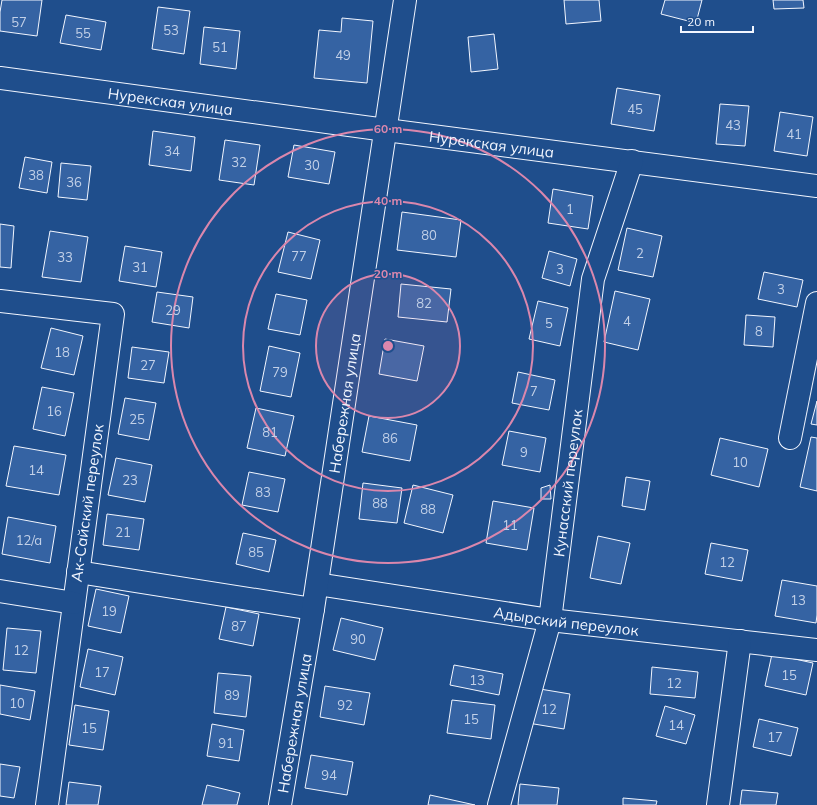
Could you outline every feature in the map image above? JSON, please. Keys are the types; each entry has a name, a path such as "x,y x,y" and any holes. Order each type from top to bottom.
{"street":[{"name":"Набережная улица","path":"280,805 317,584 405,0"},
{"name":"Нурекская улица","path":"0,78 817,186"},
{"name":"Кунасский переулок","path":"499,805 550,620 593,279 632,161"},
{"name":"Ак-Сайский переулок","path":"0,301 112,314 47,805"},
{"path":"790,438 817,303"},
{"path":"78,572 313,609"},
{"name":"Адырский переулок","path":"317,584 550,620 817,650"},
{"path":"0,591 74,604"},
{"path":"718,805 740,641"}],"building":[{"path":"2,0 42,0 37,36 0,31 0,12"},
{"path":"564,0 599,0 601,21 566,24"},
{"path":"665,0 702,0 696,23 661,14"},
{"path":"773,0 803,0 804,8 774,9"},
{"path":"158,7 190,11 184,54 152,49"},
{"path":"66,15 106,22 101,50 60,43"},
{"path":"342,18 373,21 367,83 314,78 319,30 341,32"},
{"path":"204,27 240,31 236,69 200,64"},
{"path":"494,34 498,69 471,72 468,37"},
{"path":"617,88 660,95 654,131 611,124"},
{"path":"720,104 749,106 745,146 716,144"},
{"path":"780,112 813,117 807,156 774,151"},
{"path":"153,131 195,137 191,171 149,165"},
{"path":"225,140 260,145 254,185 219,180"},
{"path":"294,145 335,152 329,184 288,177"},
{"path":"25,157 52,162 47,193 19,188"},
{"path":"61,163 91,166 87,200 58,197"},
{"path":"553,189 593,196 588,229 548,223"},
{"path":"402,212 461,220 456,257 397,250"},
{"path":"0,224 14,226 11,268 0,267"},
{"path":"627,228 662,236 653,277 618,270"},
{"path":"50,231 88,237 81,282 42,277"},
{"path":"288,232 320,240 311,279 278,272"},
{"path":"125,246 162,252 156,287 119,281"},
{"path":"549,251 577,259 570,286 542,278"},
{"path":"764,272 803,280 797,307 758,299"},
{"path":"401,284 451,289 447,322 398,317"},
{"path":"615,291 650,299 638,350 604,342"},
{"path":"157,292 193,297 189,328 152,322"},
{"path":"276,294 307,300 300,335 268,329"},
{"path":"538,301 568,308 560,346 529,339"},
{"path":"746,315 775,317 773,347 744,345"},
{"path":"51,328 83,336 74,375 41,368"},
{"path":"385,339 424,346 417,381 379,374"},
{"path":"269,346 300,353 291,397 260,391"},
{"path":"132,347 169,352 164,383 128,378"},
{"path":"518,372 555,380 549,410 512,403"},
{"path":"42,387 74,393 65,436 33,429"},
{"path":"125,398 156,403 149,440 118,434"},
{"path":"817,401 817,425 811,424"},
{"path":"256,408 294,416 285,456 247,448"},
{"path":"369,416 417,425 410,461 362,452"},
{"path":"509,431 546,438 540,472 502,465"},
{"path":"811,437 817,438 817,491 800,487"},
{"path":"720,438 768,449 759,487 711,475"},
{"path":"14,446 66,455 59,495 6,486"},
{"path":"116,458 152,465 145,502 108,495"},
{"path":"249,472 285,479 278,512 242,505"},
{"path":"626,477 650,481 645,510 622,506"},
{"path":"363,483 402,488 397,523 359,519"},
{"path":"413,485 453,495 443,533 404,523"},
{"path":"550,485 551,499 541,499 541,488"},
{"path":"493,501 534,508 527,550 486,543"},
{"path":"107,514 144,519 139,550 103,545"},
{"path":"8,517 56,526 50,563 2,554"},
{"path":"243,533 276,540 269,572 236,564"},
{"path":"598,536 630,543 621,584 590,578"},
{"path":"711,543 748,550 742,581 705,574"},
{"path":"782,580 817,586 816,623 775,616"},
{"path":"96,589 129,596 121,633 88,626"},
{"path":"226,607 259,614 253,646 219,639"},
{"path":"341,618 383,628 375,660 333,650"},
{"path":"7,628 41,631 36,673 3,670"},
{"path":"88,649 123,657 115,695 80,687"},
{"path":"772,654 813,663 806,695 765,686"},
{"path":"454,665 503,674 499,695 450,685"},
{"path":"652,667 698,672 695,698 650,694"},
{"path":"218,673 251,676 246,717 214,713"},
{"path":"0,685 35,691 30,720 0,714"},
{"path":"325,686 370,693 364,725 320,717"},
{"path":"534,688 570,694 564,729 528,723"},
{"path":"452,700 495,705 491,739 447,733"},
{"path":"75,705 109,711 103,750 69,745"},
{"path":"665,706 695,715 686,744 656,736"},
{"path":"759,719 798,728 791,756 753,747"},
{"path":"212,724 244,730 239,761 207,756"},
{"path":"311,755 353,762 347,795 305,788"},
{"path":"0,764 20,767 14,798 0,796"},
{"path":"69,782 101,786 98,805 66,805"},
{"path":"520,784 559,788 557,805 518,805"},
{"path":"207,785 240,793 237,805 202,805"},
{"path":"742,790 778,793 776,805 740,805"},
{"path":"430,795 475,805 428,805"},
{"path":"623,798 657,801 656,805 623,805"}]}
